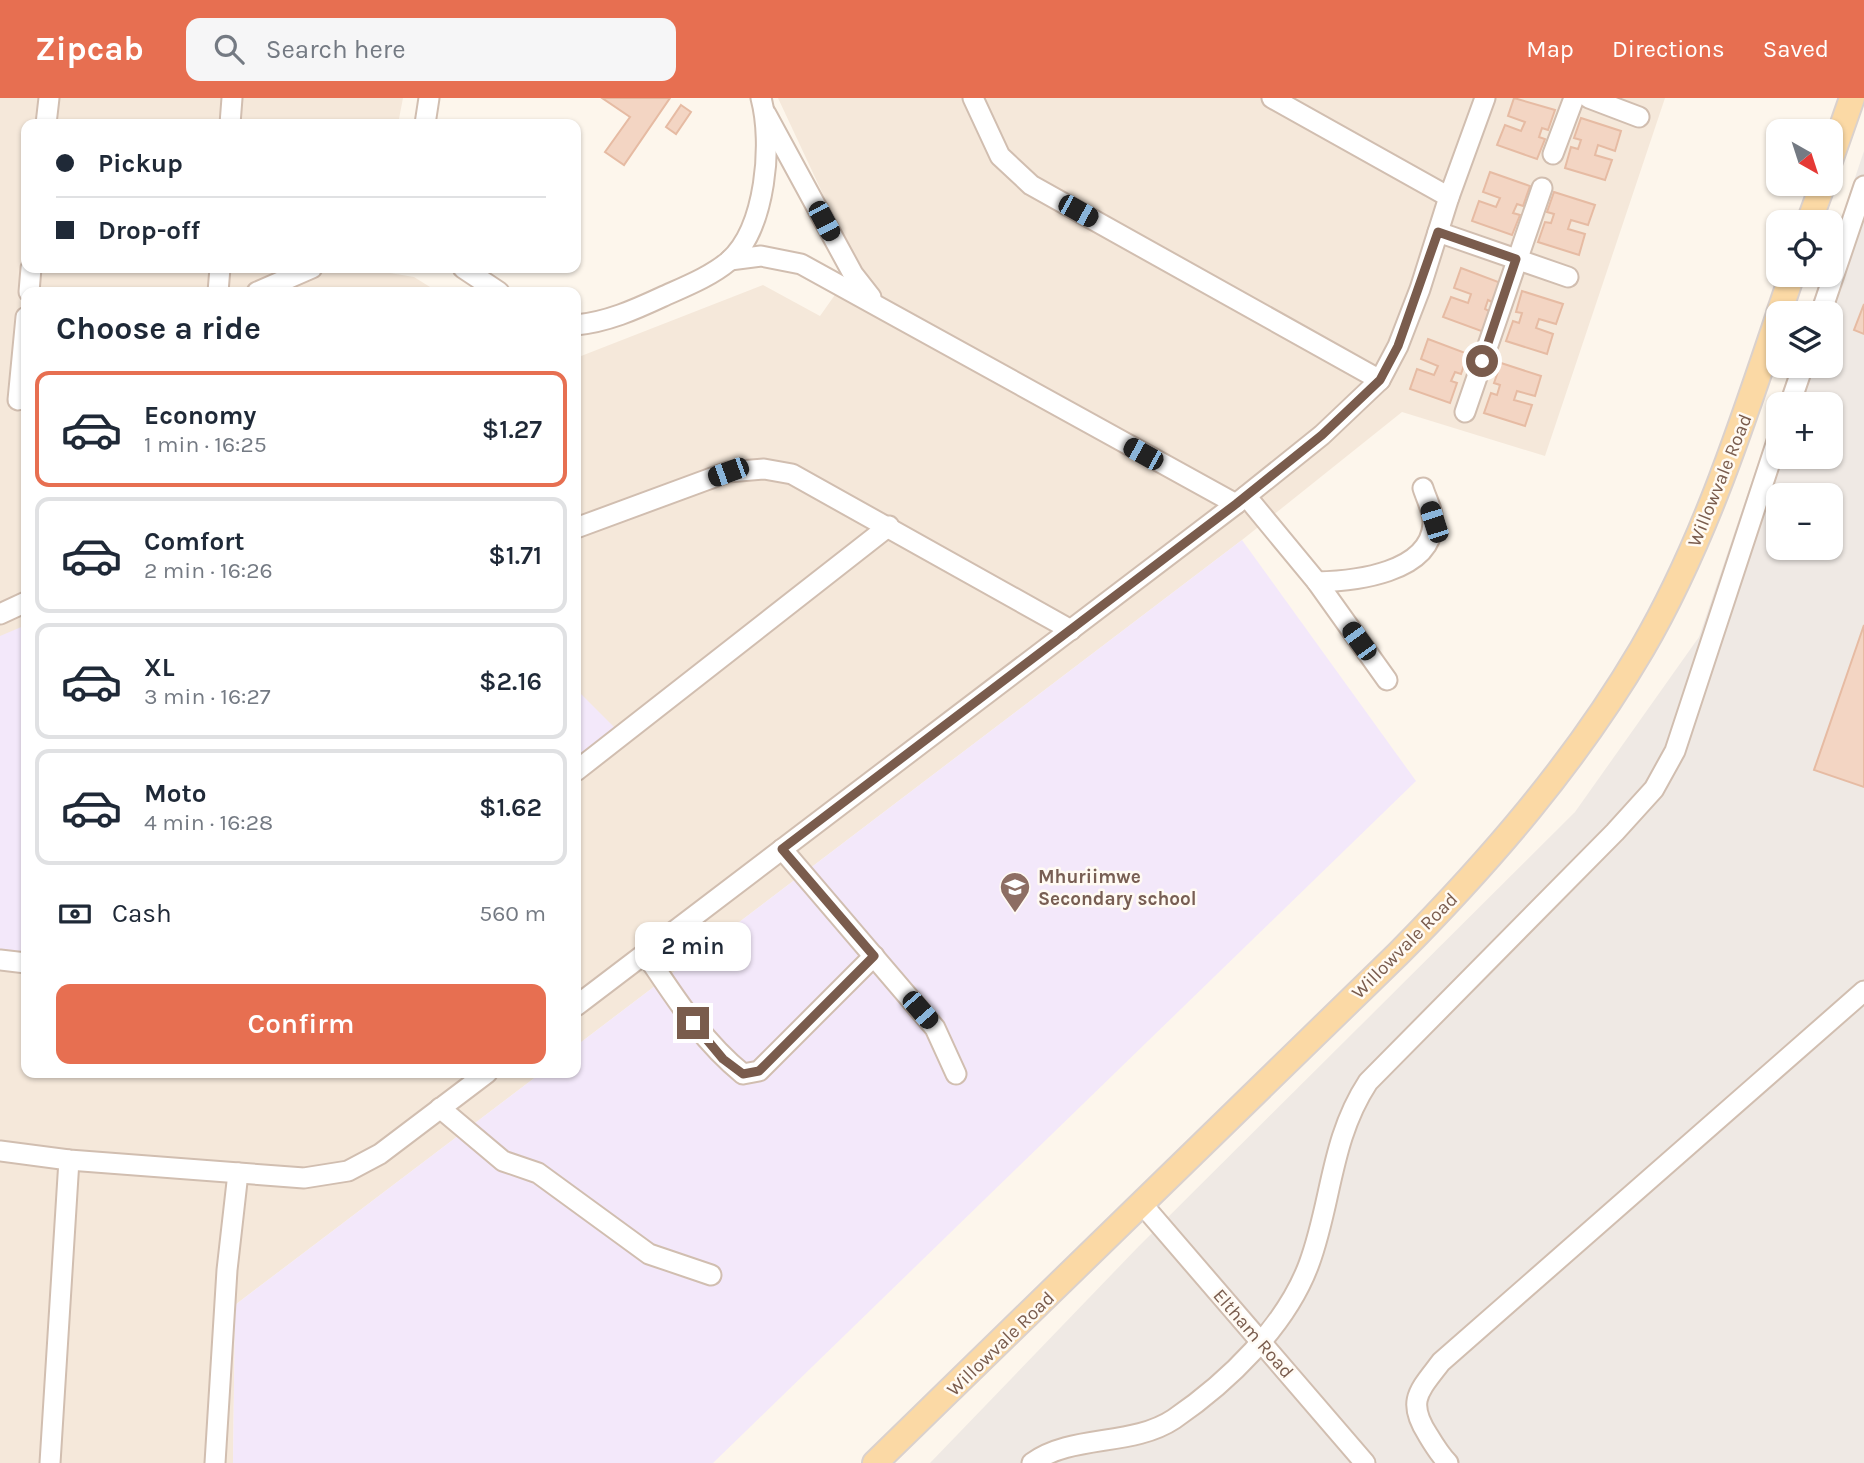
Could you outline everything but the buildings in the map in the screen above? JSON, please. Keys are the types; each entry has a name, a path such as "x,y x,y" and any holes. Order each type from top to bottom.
{"main road":[{"path":"1843,124 1852,98"},
{"name":"Willowvale Road","path":"875,1463 1456,895 1527,814 1587,736 1643,648 1723,478 1766,353"}],"street":[{"path":"47,119 49,98"},
{"path":"230,119 232,98"},
{"path":"426,119 429,98"},
{"path":"974,98 1000,156 1031,185 1380,380"},
{"path":"1272,98 1449,197"},
{"path":"581,1002 1241,500 1322,435 1380,380 1398,346 1485,98"},
{"path":"1553,154 1574,98"},
{"path":"1589,98 1639,117"},
{"path":"730,260 758,212 766,170 762,104"},
{"path":"762,104 853,274 876,303"},
{"path":"1825,301 1864,186"},
{"path":"1465,412 1542,188"},
{"path":"1438,232 1568,277"},
{"path":"581,324 609,320 702,278 730,260 761,256 801,264 1241,500 1317,582 1387,680"},
{"path":"268,287 301,273"},
{"path":"470,273 492,287"},
{"path":"15,402 21,356"},
{"path":"581,526 728,472 764,469 792,474 1071,630"},
{"path":"1032,1463 1061,1449 1142,1433 1171,1421 1263,1343 1290,1303 1309,1264 1344,1126 1367,1082 1615,832 1654,789 1675,751 1690,710 1714,628 1768,469"},
{"path":"1317,582 1351,581 1411,561 1429,544 1434,522 1423,488"},
{"path":"581,767 889,526"},
{"path":"0,614 21,604"},
{"path":"782,849 935,1028 956,1074"},
{"path":"645,953 693,1023 723,1059 743,1074 759,1071 874,956"},
{"path":"0,960 21,962"},
{"path":"1448,1463 1417,1417 1416,1403 1424,1385 1441,1362 1864,991"},
{"path":"0,1151 69,1160 304,1178 348,1171 380,1154 480,1078"},
{"path":"440,1108 503,1161 538,1172 649,1254 711,1275"},
{"path":"50,1463 69,1160"},
{"path":"215,1463 227,1270 238,1172"},
{"name":"Eltham Road","path":"1142,1204 1365,1463"}],"shaded area":[{"path":"0,98 403,98 399,119 21,119 21,273 390,273 414,277 430,287 21,287 21,1078 534,1078 235,1305 233,1463 0,1463"},
{"path":"778,98 1665,98 1545,456 1402,412 1242,540 581,1042 581,356 763,285 820,316 856,265"},
{"path":"1864,151 1864,1463 930,1463 1139,1246 1575,812 1699,637 1766,439 1766,469 1843,469 1843,392 1782,392 1787,378 1843,378 1843,301 1813,301 1818,287 1843,287 1843,213"},
{"name":"Mhuriimwe Secondary school","path":"1242,540 1416,781 713,1463 233,1463 235,1305 534,1078 581,1078 581,1042"},
{"path":"21,627 21,955 0,953 0,636"},
{"path":"581,694 615,728 581,754"}],"place":[{"name":"Mhuriimwe Secondary school","path":"1015,914"}],"route":[{"path":"693,1023 723,1059 743,1074 759,1071 874,956 782,849 1236,504 1322,435 1380,380 1398,346 1438,232 1516,259 1482,361"}]}
